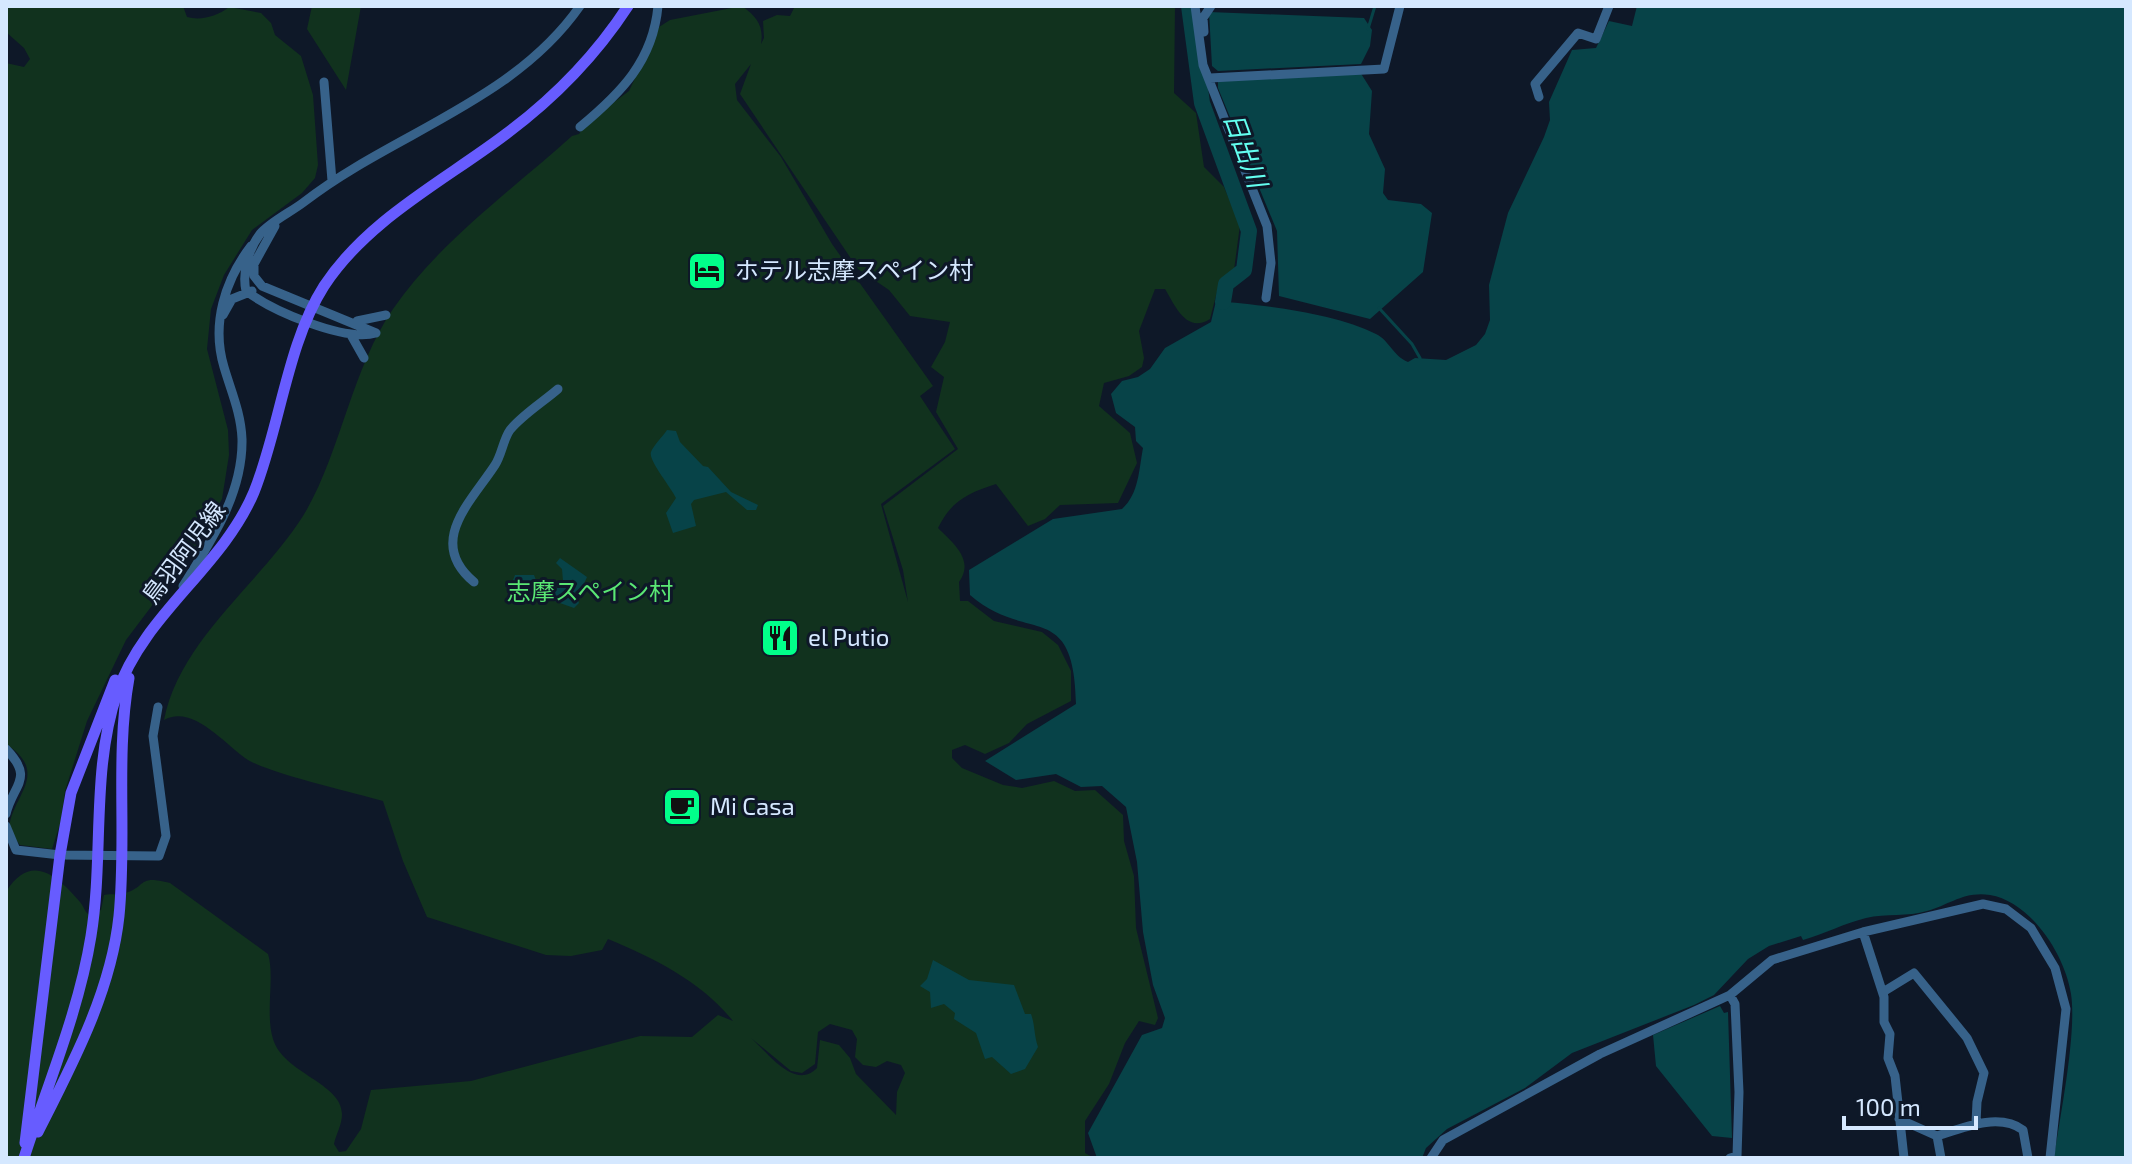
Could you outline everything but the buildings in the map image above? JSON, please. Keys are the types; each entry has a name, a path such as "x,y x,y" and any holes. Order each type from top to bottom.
{"main road":[{"name":"鳥羽阿児線","path":"24,1158 85,967 96,880 103,751 109,721 131,661 175,600 218,554 247,506 271,442 303,334 325,285 351,252 380,223 541,106 612,30 628,6"},
{"path":"24,1158 60,855 71,793 114,681 131,661"},
{"path":"24,1158 100,996 119,916 122,727 131,661"}],"street":[{"path":"175,600 225,515 240,456 240,417 222,363 219,322 223,296 235,266 260,234 332,181 483,96 536,54 567,25 580,6"},
{"path":"580,127 624,89 648,49 658,6"},
{"path":"1195,6 1203,65 1267,226 1271,263 1266,298"},
{"path":"1210,78 1203,18 1211,6"},
{"path":"1210,78 1384,69 1400,6"},
{"path":"1539,97 1535,84 1578,33 1596,39 1609,6"},
{"path":"324,82 332,181"},
{"path":"271,292 254,276 254,264 278,222"},
{"path":"219,322 232,299 246,291 271,292 354,321 376,333 351,335 285,313 246,291 242,275 260,234"},
{"path":"354,321 386,315"},
{"path":"351,335 364,358"},
{"path":"474,582 456,561 455,526 495,464 510,430 558,389"},
{"path":"6,826 16,850 60,855 153,858 165,845 153,736 158,707"},
{"path":"6,749 17,761 22,781 6,814"},
{"path":"1431,1158 1443,1140 1460,1130 1600,1054 1730,995 1765,963 1863,932 1983,904 2006,909 2031,928 2055,968 2066,999 2050,1158"},
{"path":"1863,932 1883,992 1884,1022 1890,1034 1888,1058 1895,1076 1904,1158"},
{"path":"1883,992 1914,973 1967,1038 1984,1073 1976,1123"},
{"path":"1730,995 1735,1004 1739,1092 1737,1156 1730,1158"},
{"path":"1899,1119 1937,1136 1976,1123 2014,1123 2023,1130 2028,1158"},
{"path":"1937,1136 1941,1158"}],"green space":[{"path":"6,6 183,6 187,17 198,18 215,15 229,7 261,13 271,23 275,35 301,56 313,95 318,165 315,178 302,193 252,230 224,275 211,309 207,349 228,430 229,455 222,499 187,561 161,577 157,599 126,640 87,721 65,791 61,821 52,849 20,845 9,830 27,776 26,765 6,744 6,63 24,67 30,59 24,48 6,32"},
{"path":"312,6 361,6 346,90 307,29"},
{"name":"志摩スペイン村","path":"742,6 758,22 761,44 764,38 763,21 777,15 790,16 795,6 1175,6 1174,93 1196,113 1204,167 1224,187 1240,225 1234,270 1219,284 1210,319 1202,323 1194,323 1182,316 1165,289 1155,289 1139,331 1144,358 1142,367 1129,376 1104,383 1099,406 1130,433 1137,463 1118,503 1060,505 1045,519 1028,526 996,484 961,499 938,528 963,559 965,566 959,582 960,601 968,601 994,621 1042,632 1058,645 1071,671 1071,701 1027,724 1009,743 985,754 965,745 952,750 952,758 962,768 1003,785 1022,788 1054,781 1075,791 1095,790 1123,815 1124,841 1134,876 1136,928 1158,1018 1155,1025 1139,1021 1125,1043 1109,1084 1085,1121 1085,1153 1094,1158 6,1158 6,892 24,873 34,871 43,872 62,883 91,916 101,910 104,895 125,893 152,880 170,883 268,954 273,1039 288,1061 333,1094 339,1103 342,1118 334,1144 339,1152 346,1151 361,1129 371,1090 471,1081 640,1036 692,1037 718,1015 733,1021 707,994 676,972 608,939 602,950 571,956 546,955 427,917 403,861 383,801 256,764 197,721 175,716 164,720 186,664 223,613 303,516 327,467 366,359 393,309 454,239 572,136 579,134 586,123 629,91 659,27 670,20","holes":["751,64 740,94 858,269 889,290 910,316 950,322 945,342 931,367 944,377 936,412 958,449 883,506 903,570 908,602 881,504 955,449 920,396 933,386 832,244 781,157 737,100 735,84","830,1024 852,1030 857,1039 855,1057 863,1065 876,1067 887,1061 901,1065 905,1073 897,1092 896,1115 856,1074 850,1058 839,1045 820,1040 817,1068 809,1074 800,1075 791,1073 782,1067 751,1038 791,1071 802,1073 815,1064 818,1032"]}],"water":[{"path":"1637,6 2126,6 2126,1158 2054,1158 2072,1030 2071,994 2067,979 2054,947 2032,919 2005,900 1981,894 1920,913 1866,918 1803,940 1801,936 1769,946 1748,959 1714,995 1572,1053 1525,1088 1447,1129 1426,1148 1422,1158 1097,1158 1088,1133 1142,1035 1162,1028 1165,1018 1153,985 1143,932 1137,862 1126,807 1102,786 1081,787 1056,774 1016,780 985,761 1076,704 1067,649 1057,636 1044,628 991,610 970,595 969,570 1053,519 1122,509 1128,503 1137,481 1143,448 1136,441 1135,427 1116,413 1111,394 1122,381 1138,377 1150,369 1165,348 1211,322 1216,301 1319,315 1359,327 1380,337 1408,362 1415,358 1446,360 1476,345 1485,334 1490,320 1489,285 1508,213 1544,137 1550,120 1549,102 1572,50 1596,48 1609,21 1632,26"},
{"path":"1209,12 1364,18 1372,30 1370,46 1361,64 1218,71 1212,66"},
{"path":"1360,72 1372,91 1369,134 1385,169 1383,193 1388,200 1421,204 1432,213 1423,272 1370,319 1279,296 1277,231 1218,88 1218,80"},
{"path":"667,430 676,431 680,442 703,466 708,467 731,492 758,505 756,510 747,510 726,492 694,500 691,504 696,526 673,533 666,513 676,498 651,456"},
{"path":"560,558 587,577 583,586 575,592 579,603 574,608 529,592 513,580 515,575 534,575 539,588 546,591 556,589 563,581 562,569 556,563"},
{"path":"933,960 969,980 1014,985 1025,1014 1031,1014 1038,1047 1025,1069 1011,1074 992,1057 985,1059 976,1033 954,1019 955,1013 944,1004 931,1008 930,992 920,986 927,979"},
{"path":"1720,1006 1724,1013 1728,1012 1732,1138 1712,1136 1656,1066 1653,1035"}],"waterway":[{"name":"日出川","path":"1189,6 1202,103 1249,231 1244,270 1226,284 1223,302"},
{"path":"1368,29 1375,6"},
{"path":"1379,308 1412,344 1420,358"}],"place":[{"name":"ホテル志摩スペイン村","path":"707,271"},
{"name":"el Putio","path":"780,638"},
{"name":"Mi Casa","path":"682,807"}]}
